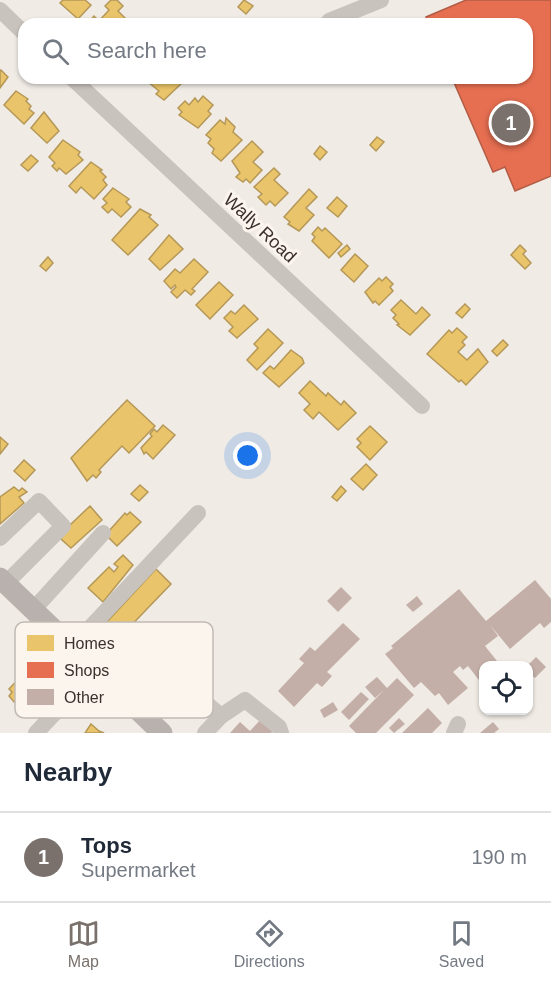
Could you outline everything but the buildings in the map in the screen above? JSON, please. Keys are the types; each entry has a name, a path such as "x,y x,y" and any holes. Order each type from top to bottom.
{"main road":[{"path":"3,581 46,622"},
{"path":"146,718 162,733"}],"street":[{"path":"336,18 381,0"},
{"path":"0,10 18,27"},
{"name":"Wally Road","path":"78,84 422,406"},
{"path":"0,538 39,501 63,526 3,581"},
{"path":"96,622 198,513"},
{"path":"33,610 103,533"},
{"path":"205,733 221,717 245,700 279,727 281,733"},
{"path":"213,710 221,717"},
{"path":"36,733 50,718"}],"place":[{"name":"Tops","path":"511,123"}]}
